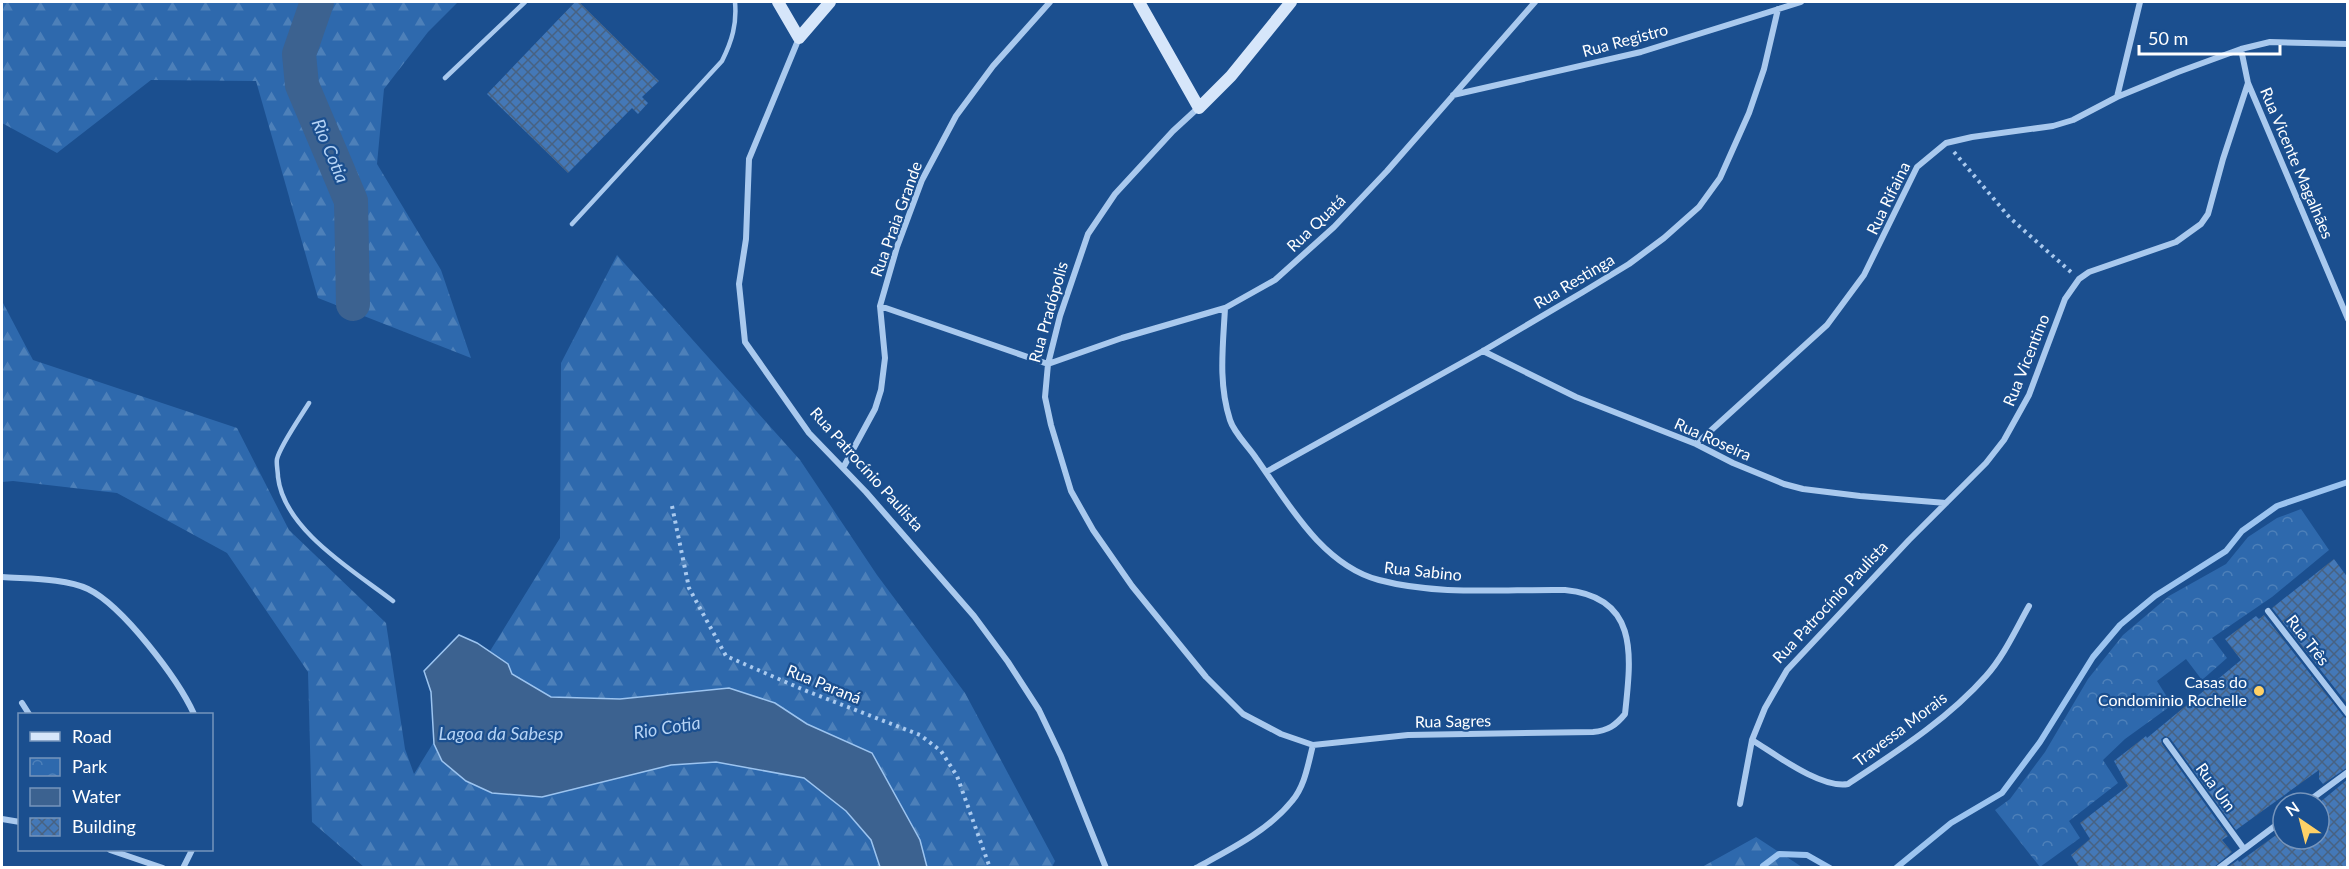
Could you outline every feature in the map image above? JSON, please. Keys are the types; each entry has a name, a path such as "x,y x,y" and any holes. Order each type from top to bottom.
{"street":[{"path":"778,2 799,38"},
{"name":"Rua Patrocínio Paulista","path":"830,2 799,38 749,159 746,239 739,284 745,342 809,433 843,468 974,616 1008,662 1039,710 1061,756 1106,867"},
{"name":"Rua Praia Grande","path":"843,468 871,417 881,390 885,358 880,306 897,247 922,180 956,116 993,66 1050,2"},
{"path":"1139,2 1199,108"},
{"name":"Rua Pradópolis","path":"1292,2 1231,76 1173,131 1115,194 1088,234 1060,316 1048,364 1045,397 1071,491 1093,530 1132,586 1206,677 1243,714 1281,735 1313,745"},
{"name":"Rua Quatá","path":"1048,364 1122,338 1225,308 1275,280 1334,227 1535,2"},
{"name":"Rua Registro","path":"1452,95 1641,52 1801,2"},
{"path":"2117,97 2140,2"},
{"name":"Rua Restinga","path":"1266,472 1483,351 1629,264 1664,238 1699,207 1720,178 1749,113 1764,69 1778,9"},
{"path":"1946,142 2054,126 2073,120 2117,97 2241,49 2270,42 2348,44"},
{"name":"Rua Vicente Magalhães","path":"2241,49 2248,83 2348,319"},
{"path":"2079,279 2089,272 2176,242 2201,224 2208,214 2248,83"},
{"name":"Rua Rifaina","path":"1696,444 1827,326 1864,275 1917,167 1946,142"},
{"name":"Rua Vicentino","path":"1946,503 1986,463 2012,425 2029,395 2065,299 2079,279"},
{"path":"880,306 1048,364"},
{"name":"Rua Sabino","path":"1225,308 1221,383 1230,423 1312,534 1344,564 1377,580 1446,590 1585,591 1600,597 1614,610 1627,634 1630,663 1625,714 1614,726 1593,732"},
{"name":"Rua Roseira","path":"1483,351 1576,397 1696,444 1763,476 1803,489 1946,503"},
{"name":"Rua Patrocínio Paulista","path":"1740,804 1752,740 1765,708 1787,670 1946,503"},
{"path":"2,577 73,584 89,589 106,601 162,661 183,692 194,713"},
{"name":"Travessa Morais","path":"1752,740 1810,774 1839,786 1848,784 1919,735 1965,697 1998,661 2030,606"},
{"name":"Rua Três","path":"2268,611 2348,714"},
{"path":"22,703 28,713"},
{"name":"Rua Sagres","path":"1313,745 1408,735 1593,732"},
{"name":"Rua Um","path":"2166,741 2244,849"},
{"path":"1196,867 1240,843 1272,820 1292,801 1305,777 1313,745"},
{"path":"2322,791 2348,772"},
{"path":"2,819 18,822"},
{"path":"2219,867 2271,829"},
{"path":"116,851 163,867"},
{"path":"183,867 191,851"}],"lane":[{"path":"445,78 525,2"},
{"path":"572,224 722,61 732,39 737,16 735,2"},
{"path":"309,403 277,459 279,482 285,502 294,518 324,548 393,601"}],"path":[{"path":"1946,142 2010,218 2079,279"},
{"name":"Rua Paraná","path":"672,506 689,588 726,656 804,690 920,735 941,751 957,776 990,867"}],"green space":[{"path":"2,2 458,2 428,32 384,89 377,164 441,270 471,358 318,298 256,81 151,80 57,153 2,123"},
{"path":"617,255 800,460 877,575 965,693 1055,861 1052,867 364,867 312,822 308,672 227,553 117,493 13,481 2,482 2,301 33,360 237,428 289,530 386,623 405,749 414,774 560,538 561,363"},
{"path":"2301,509 2329,550 2272,597 2212,638 2227,658 2202,680 2186,659 2157,681 2172,705 2125,739 2103,760 2118,783 2069,821 2080,838 2040,867 1995,810 2010,799 2045,752 2088,679 2123,635 2169,596 2226,564 2248,537 2277,518"},
{"path":"1756,837 1802,867 1702,867"}],"water":[{"name":"Lagoa da Sabesp","path":"459,635 477,643 508,664 512,674 551,697 620,699 729,688 775,703 807,724 872,753 920,840 927,867 880,867 871,840 846,811 804,778 716,762 671,765 542,797 492,793 466,781 442,761 434,744 431,692 424,671"}],"building":[{"path":"575,2 579,2 659,81 642,97 648,103 638,114 632,108 568,173 487,94"},
{"path":"2334,559 2348,578 2348,705 2272,608"},
{"path":"2264,615 2344,717 2348,719 2348,767 2323,784 2319,779 2319,770 2290,791 2271,791 2271,805 2236,830 2170,738 2165,736 2161,739 2162,744 2228,836 2222,840 2232,852 2214,867 2079,867 2071,855 2090,839 2080,823 2128,786 2114,761 2146,736 2147,738 2241,660 2225,639 2256,616 2259,619"},
{"path":"2348,779 2348,867 2228,867 2238,860 2239,862 2271,839 2271,851 2331,851 2331,793"}],"waterway":[{"name":"Rio Cotia","path":"317,2 299,54 302,85 351,201 353,304"},
{"path":"1896,868 1951,823 2002,793 2040,742 2093,657 2120,625 2155,596 2226,551 2242,531 2277,506 2348,482"},
{"path":"1763,866 1779,854 1807,855 1830,868"}],"place":[{"name":"Casas do Condominio Rochelle","path":"2259,691"}]}
